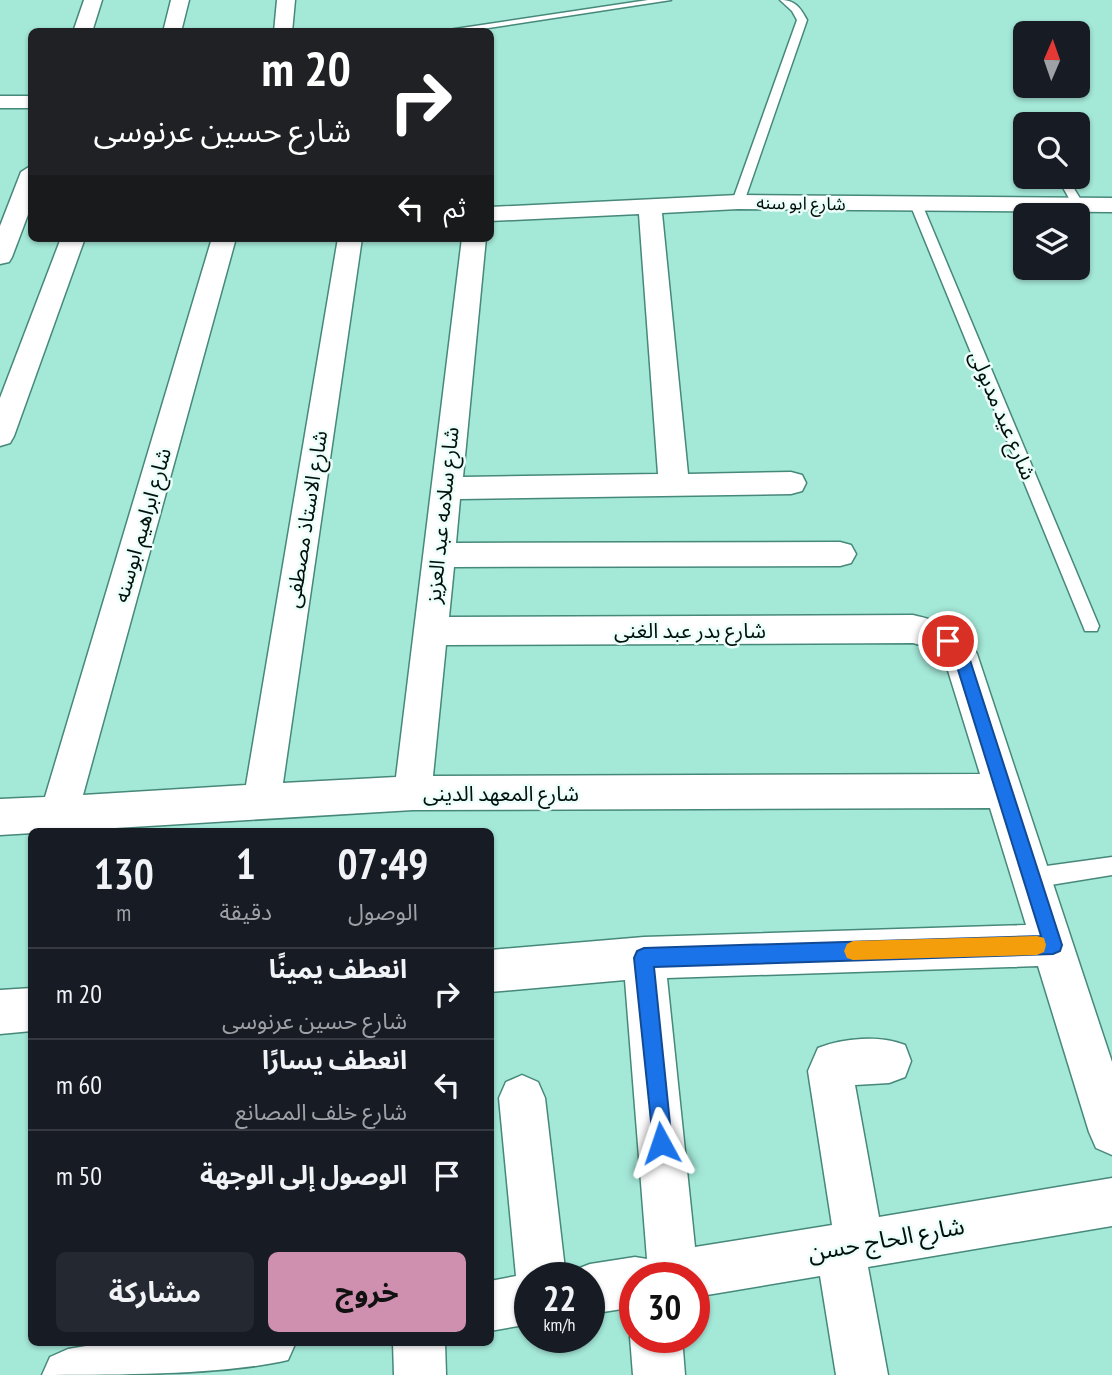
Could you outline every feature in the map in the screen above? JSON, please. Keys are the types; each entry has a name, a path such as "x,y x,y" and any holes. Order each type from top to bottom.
{"street":[{"path":"83,28 93,0"},
{"path":"173,28 180,0"},
{"path":"283,28 286,0"},
{"path":"0,102 28,102"},
{"path":"0,257 14,232 28,185"},
{"name":"شارع ابو سنه","path":"494,214 738,202 1013,205"},
{"name":"شارع ابو سنه","path":"1090,205 1112,205"},
{"path":"650,206 674,485"},
{"path":"0,436 72,242"},
{"name":"شارع ابراهيم ابوسنه","path":"59,812 223,242"},
{"name":"شارع الاستاذ مصطفى","path":"262,800 349,242"},
{"name":"شارع سلامه عبد العزيز","path":"413,793 474,242"},
{"path":"445,488 791,483"},
{"path":"438,555 840,554"},
{"name":"شارع بدر عبد الغنى","path":"429,631 913,629 932,633 948,641 960,654 1003,791"},
{"path":"1003,791 1112,1132"},
{"name":"شارع المعهد الدينى","path":"0,817 413,793 1003,791"},
{"path":"494,971 644,958 1053,945"},
{"path":"644,958 655,1262"},
{"path":"0,1012 28,1009"},
{"path":"862,1375 830,1071 834,1064 889,1061"},
{"path":"522,1098 539,1262"},
{"name":"شارع الحاج حسن","path":"710,1269 1112,1202"},
{"path":"494,1305 514,1302"},
{"path":"102,1365 241,1346"},
{"path":"419,1346 420,1375"},
{"path":"657,1353 659,1375"}],"lane":[{"path":"468,28 667,0"},
{"path":"738,202 802,20 796,9 785,0"},
{"name":"شارع عيد مدبولى","path":"916,204 1091,626"},
{"path":"1032,878 1112,866"}],"slow traffic":[{"path":"853,951 1037,945"}],"route":[{"path":"661,1143 644,958 1053,945 960,654 948,641"}]}
